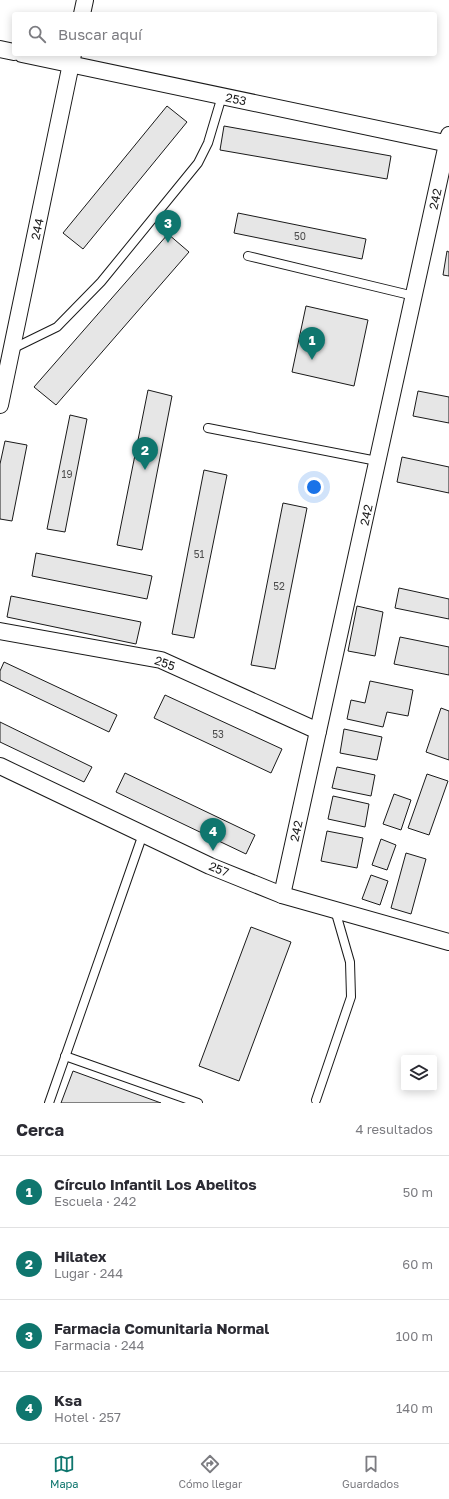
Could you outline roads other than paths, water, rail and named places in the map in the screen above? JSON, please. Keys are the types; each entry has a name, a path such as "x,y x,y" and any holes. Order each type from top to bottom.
{"street":[{"path":"82,12 84,0"},
{"path":"0,49 12,52"},
{"name":"253","path":"42,56 72,59 222,96 448,141"},
{"name":"244","path":"0,404 72,59"},
{"name":"242","path":"282,895 448,141"},
{"name":"255","path":"0,631 161,660 318,731"},
{"name":"257","path":"0,766 210,866 282,895 449,942"}],"lane":[{"path":"11,350 57,327 101,282 198,163 208,143 222,96"},
{"path":"248,256 414,296"},
{"path":"208,428 377,461"},
{"path":"49,1103 143,834"},
{"path":"316,1100 351,997 350,962 335,910"},
{"path":"66,1056 198,1103"}],"place":[{"name":"Farmacia Comunitaria Normal","path":"168,243"},
{"name":"Círculo Infantil Los Abelitos","path":"312,360"},
{"name":"Hilatex","path":"145,470"},
{"name":"Ksa","path":"213,851"}]}
